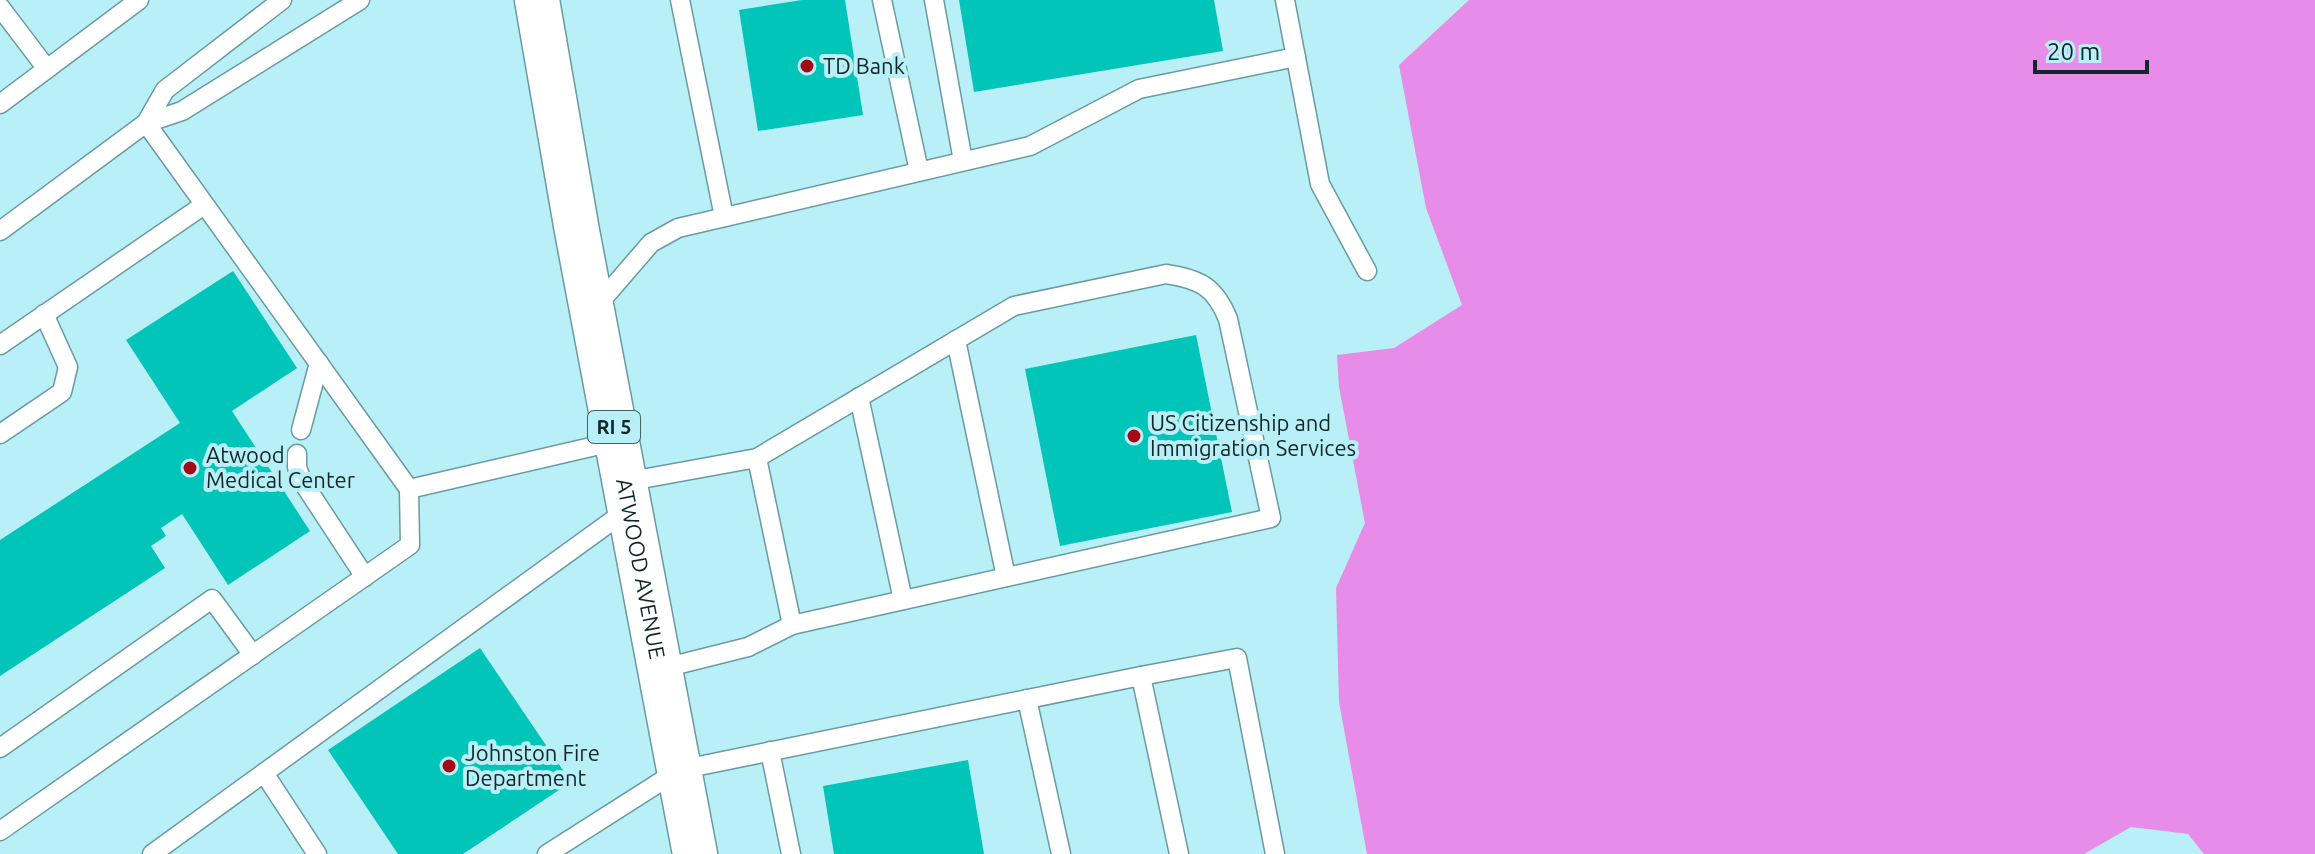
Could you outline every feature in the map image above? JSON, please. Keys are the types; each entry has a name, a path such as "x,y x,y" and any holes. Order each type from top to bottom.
{"main road":[{"name":"ATWOOD AVENUE","path":"537,0 592,311 695,854"}],"lane":[{"path":"0,104 139,0"},
{"path":"146,123 165,90 282,0"},
{"path":"0,231 146,123 182,111 360,0"},
{"path":"680,0 724,217"},
{"path":"882,0 919,171"},
{"path":"934,0 963,161"},
{"path":"1285,0 1320,184 1367,271"},
{"path":"0,7 47,69"},
{"path":"592,311 651,243 678,228 1030,146 1139,89 1296,57"},
{"path":"0,831 410,545 409,489 146,123"},
{"path":"0,345 204,205"},
{"path":"409,489 624,477 757,458 1014,306 1166,274 1185,277 1204,285 1220,299 1228,319 1271,518 792,625 748,647 660,669"},
{"path":"0,434 62,392 68,367 44,314"},
{"path":"956,340 1006,577"},
{"path":"301,430 319,363"},
{"path":"859,397 903,600"},
{"path":"297,454 302,481 365,577"},
{"path":"757,458 792,625"},
{"path":"152,854 264,773 624,477"},
{"path":"0,748 212,599 253,655"},
{"path":"547,854 679,770 1237,658 1275,854"},
{"path":"1141,676 1179,854"},
{"path":"1027,699 1061,854"},
{"path":"770,751 791,854"},
{"path":"264,773 317,854"}],"shaded area":[{"path":"1469,0 2315,0 2315,854 2204,854 2188,834 2131,827 2084,854 1367,854 1339,702 1336,588 1365,523 1339,387 1337,355 1394,348 1462,305 1426,208 1399,65"}],"building":[{"path":"802,0 845,0 863,115 758,131 739,10"},
{"path":"959,0 1214,0 1223,51 974,92"},
{"name":"Atwood Medical Center","path":"233,271 297,368 232,411 310,531 228,585 182,514 161,528 166,536 151,546 165,568 0,676 0,540 180,423 126,340"},
{"path":"1196,335 1232,512 1060,546 1025,369"},
{"name":"Johnston Fire Department","path":"480,648 571,782 463,854 398,854 328,750"},
{"path":"968,760 984,854 834,854 823,786"}],"place":[{"name":"TD Bank","path":"807,66"},
{"name":"US Citizenship and Immigration Services","path":"1134,436"},
{"name":"Atwood Medical Center","path":"190,468"},
{"name":"Johnston Fire Department","path":"449,766"}]}
